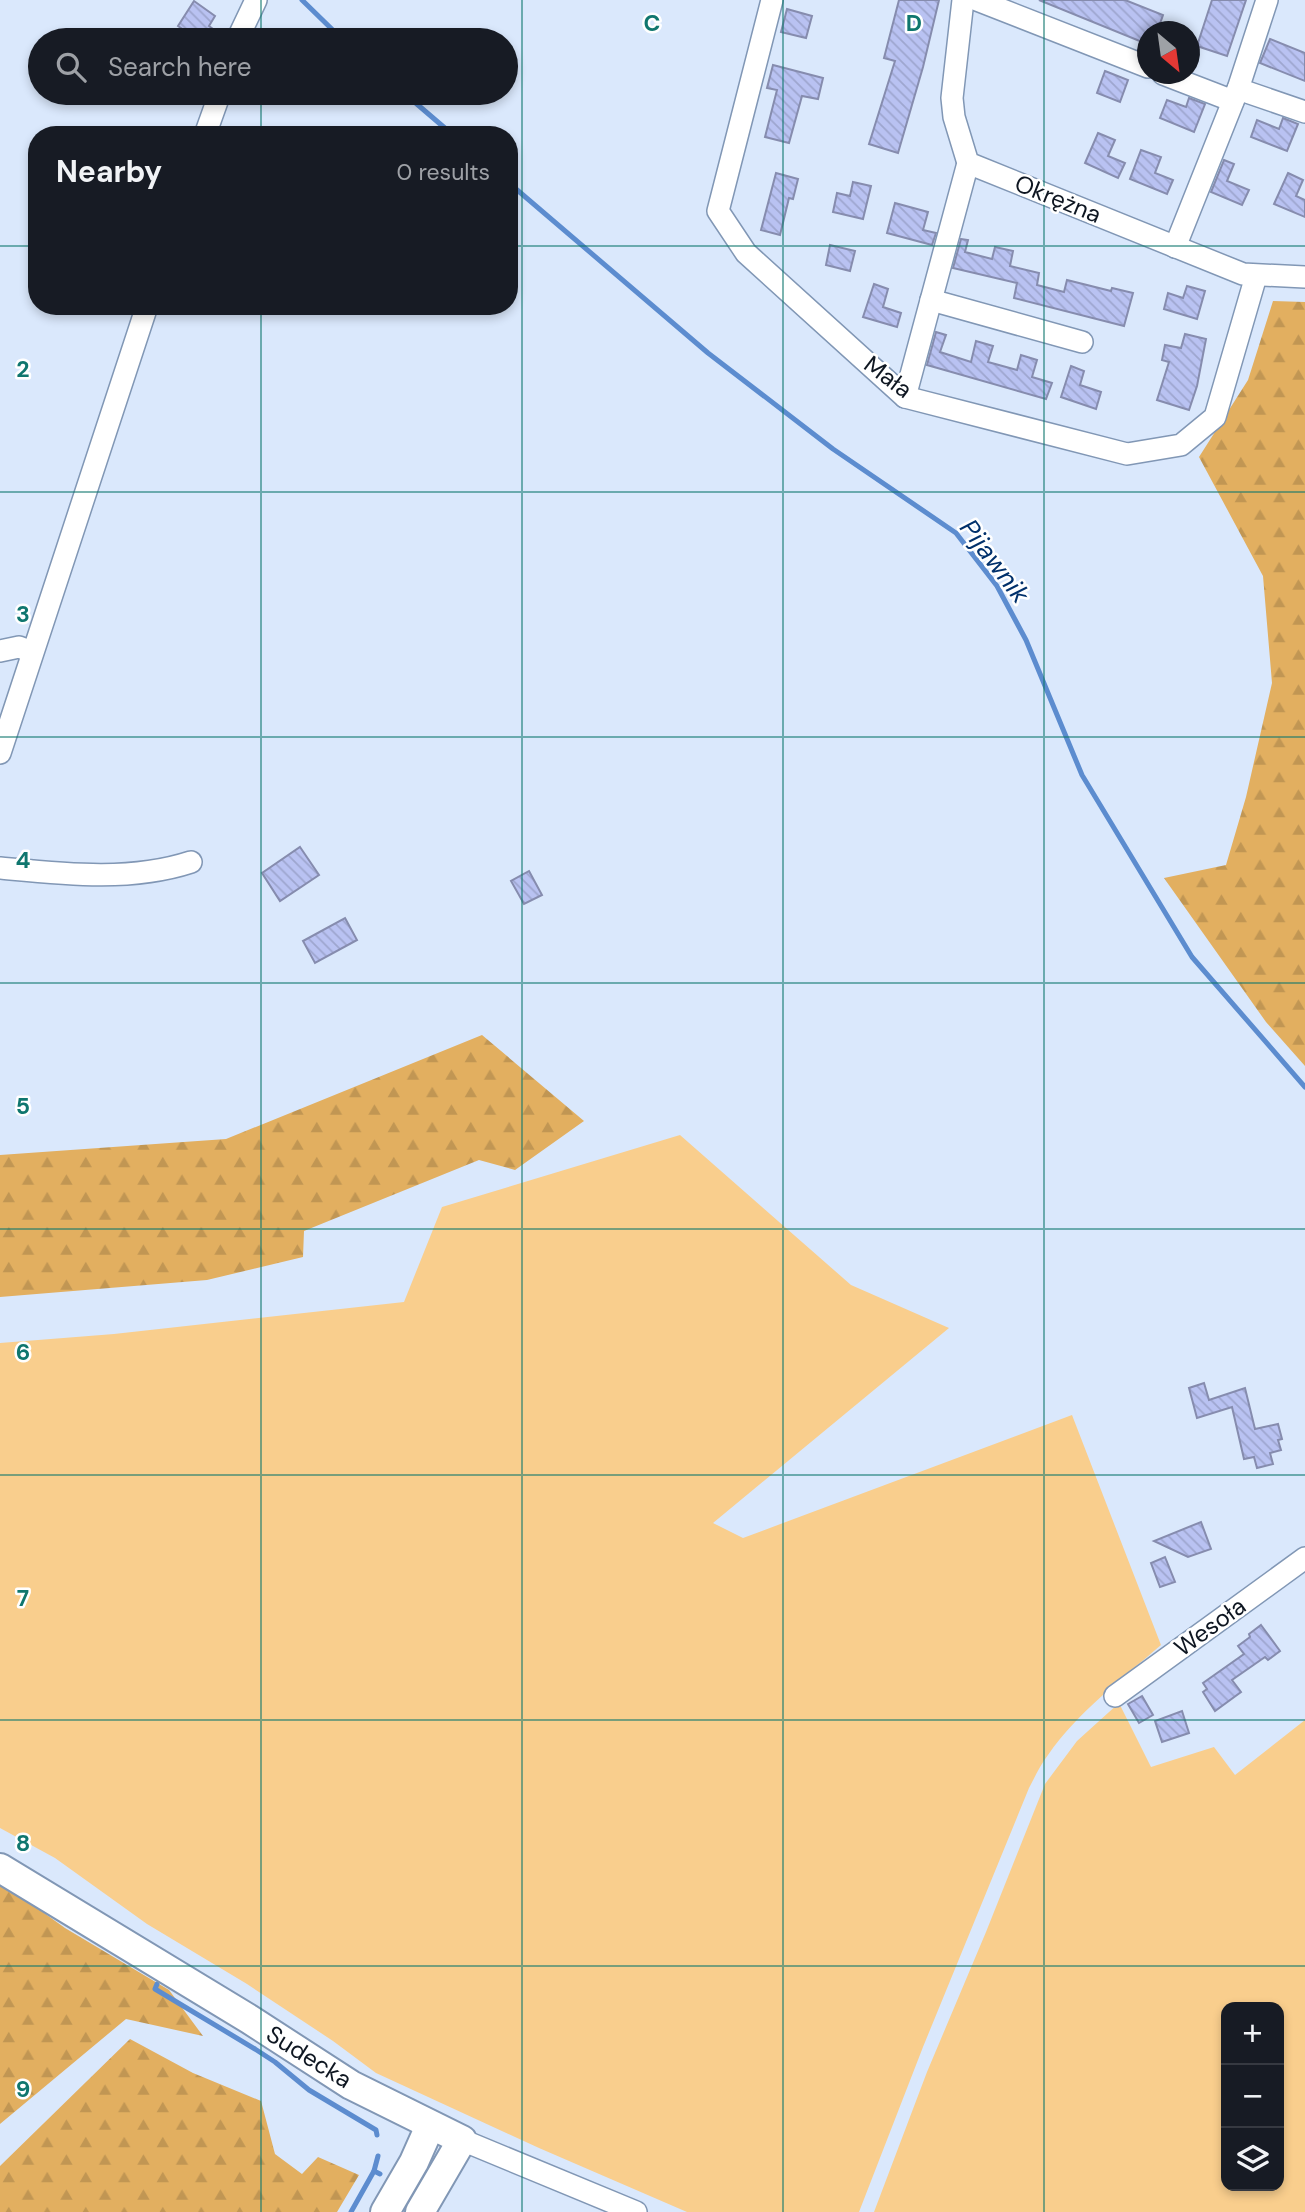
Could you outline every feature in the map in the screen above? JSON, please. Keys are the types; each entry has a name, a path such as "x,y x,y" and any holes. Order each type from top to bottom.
{"main road":[{"name":"Sudecka","path":"0,1868 237,2012 351,2085 462,2140"},
{"path":"385,2212 414,2162 430,2126"},
{"path":"420,2212 462,2140"}],"street":[{"path":"243,28 256,0"},
{"name":"Mała","path":"772,0 718,211 746,253 905,397 1127,454 1181,445 1215,417 1256,276"},
{"path":"905,397 968,163 954,117 952,98 963,0"},
{"path":"976,0 1137,63"},
{"path":"1175,247 1236,95 1267,0"},
{"path":"1198,84 1305,112"},
{"path":"208,126 216,105"},
{"name":"Okrężna","path":"968,163 1243,275 1305,277"},
{"path":"931,300 1082,342"},
{"path":"0,753 144,315"},
{"path":"0,651 19,647 32,652"},
{"path":"0,868 63,874 125,874 191,862"},
{"name":"Wesoła","path":"1115,1696 1305,1558"},
{"name":"Sudecka","path":"462,2140 636,2212"}],"green space":[{"path":"1273,301 1305,302 1305,1066 1266,1022 1164,878 1226,865 1246,797 1272,683 1263,576 1199,457 1248,380"},
{"path":"482,1035 584,1121 515,1170 479,1160 304,1231 303,1257 207,1280 0,1297 0,1155 226,1139"},
{"path":"5,1885 65,1928 169,1990 203,2036 126,2019 0,2124 0,1886"},
{"path":"130,2039 193,2073 261,2101 275,2154 302,2174 318,2157 359,2175 337,2212 0,2212 0,2166"}],"shaded area":[{"path":"680,1135 851,1285 949,1328 713,1523 743,1538 1072,1415 1161,1645 1073,1724 1038,1771 923,2047 859,2212 687,2212 539,2148 376,2073 247,1984 147,1924 55,1858 0,1828 0,1343 114,1334 404,1302 442,1207"},
{"path":"1119,1703 1151,1767 1214,1747 1235,1775 1305,1720 1305,2212 874,2212 927,2072 1045,1784 1077,1741"}],"building":[{"path":"899,0 939,0 898,153 869,144 895,61 884,58"},
{"path":"1039,0 1125,0 1163,15 1161,21 1137,21 1137,40"},
{"path":"1212,0 1246,0 1227,56 1200,47 1200,37"},
{"path":"194,1 215,16 209,26 212,28 178,26"},
{"path":"787,9 812,16 806,38 781,32"},
{"path":"1270,39 1305,53 1305,81 1260,63"},
{"path":"773,65 823,78 818,99 802,96 789,143 765,137 777,90 767,88"},
{"path":"1105,71 1128,80 1120,102 1097,93"},
{"path":"1189,98 1205,104 1194,132 1160,118 1167,100 1186,107"},
{"path":"1283,118 1298,124 1287,151 1251,137 1257,120 1279,129"},
{"path":"1098,133 1115,140 1108,156 1125,163 1118,178 1085,163"},
{"path":"1141,150 1161,157 1155,173 1173,180 1167,194 1130,179"},
{"path":"1224,160 1234,164 1227,181 1249,190 1242,205 1211,192"},
{"path":"776,173 798,179 793,199 789,198 780,235 761,230"},
{"path":"1288,173 1303,180 1296,196 1305,200 1305,217 1274,204"},
{"path":"853,182 871,186 863,219 833,212 837,193 850,196"},
{"path":"895,203 928,212 923,230 936,233 932,245 887,233"},
{"path":"961,239 968,240 965,252 992,259 995,247 1013,251 1010,266 1039,273 1037,285 1064,292 1067,280 1111,291 1112,288 1133,293 1124,326 1014,298 1017,283 953,268"},
{"path":"830,245 855,251 850,271 826,265"},
{"path":"874,284 888,289 883,307 901,313 897,327 863,317"},
{"path":"1187,286 1205,291 1197,319 1164,309 1168,293 1183,298"},
{"path":"936,332 946,335 940,352 971,362 976,341 993,346 988,362 1017,370 1021,355 1037,360 1032,377 1052,383 1046,399 927,365"},
{"path":"1185,334 1206,339 1197,386 1189,410 1157,400 1169,362 1162,360 1165,345 1181,348"},
{"path":"1071,366 1084,371 1080,385 1101,392 1096,409 1061,397"},
{"path":"300,847 319,875 280,901 262,873"},
{"path":"529,871 542,895 524,904 511,881"},
{"path":"345,918 357,940 315,963 303,941"},
{"path":"1204,1383 1209,1400 1245,1388 1255,1429 1278,1424 1282,1439 1278,1440 1281,1450 1270,1453 1273,1464 1257,1468 1254,1457 1244,1459 1232,1407 1197,1418 1189,1388"},
{"path":"1201,1522 1211,1549 1188,1557 1154,1541"},
{"path":"1165,1557 1175,1582 1160,1587 1151,1563"},
{"path":"1261,1625 1280,1651 1268,1660 1265,1657 1232,1680 1241,1692 1215,1711 1203,1692 1207,1689 1203,1683 1244,1654 1238,1646"},
{"path":"1142,1696 1153,1715 1139,1723 1128,1704"},
{"path":"1182,1711 1189,1733 1162,1742 1155,1721"}],"waterway":[{"name":"Pijawnik","path":"302,0 331,28"},
{"name":"Pijawnik","path":"418,105 442,126"},
{"name":"Pijawnik","path":"518,191 708,353 833,449 956,533 997,586 1026,640 1082,775 1192,957 1305,1087"},
{"path":"157,1984 155,1989 275,2062 309,2090 376,2130 377,2135"},
{"path":"378,2156 374,2171 380,2174"},
{"path":"351,2212 374,2171"}]}
